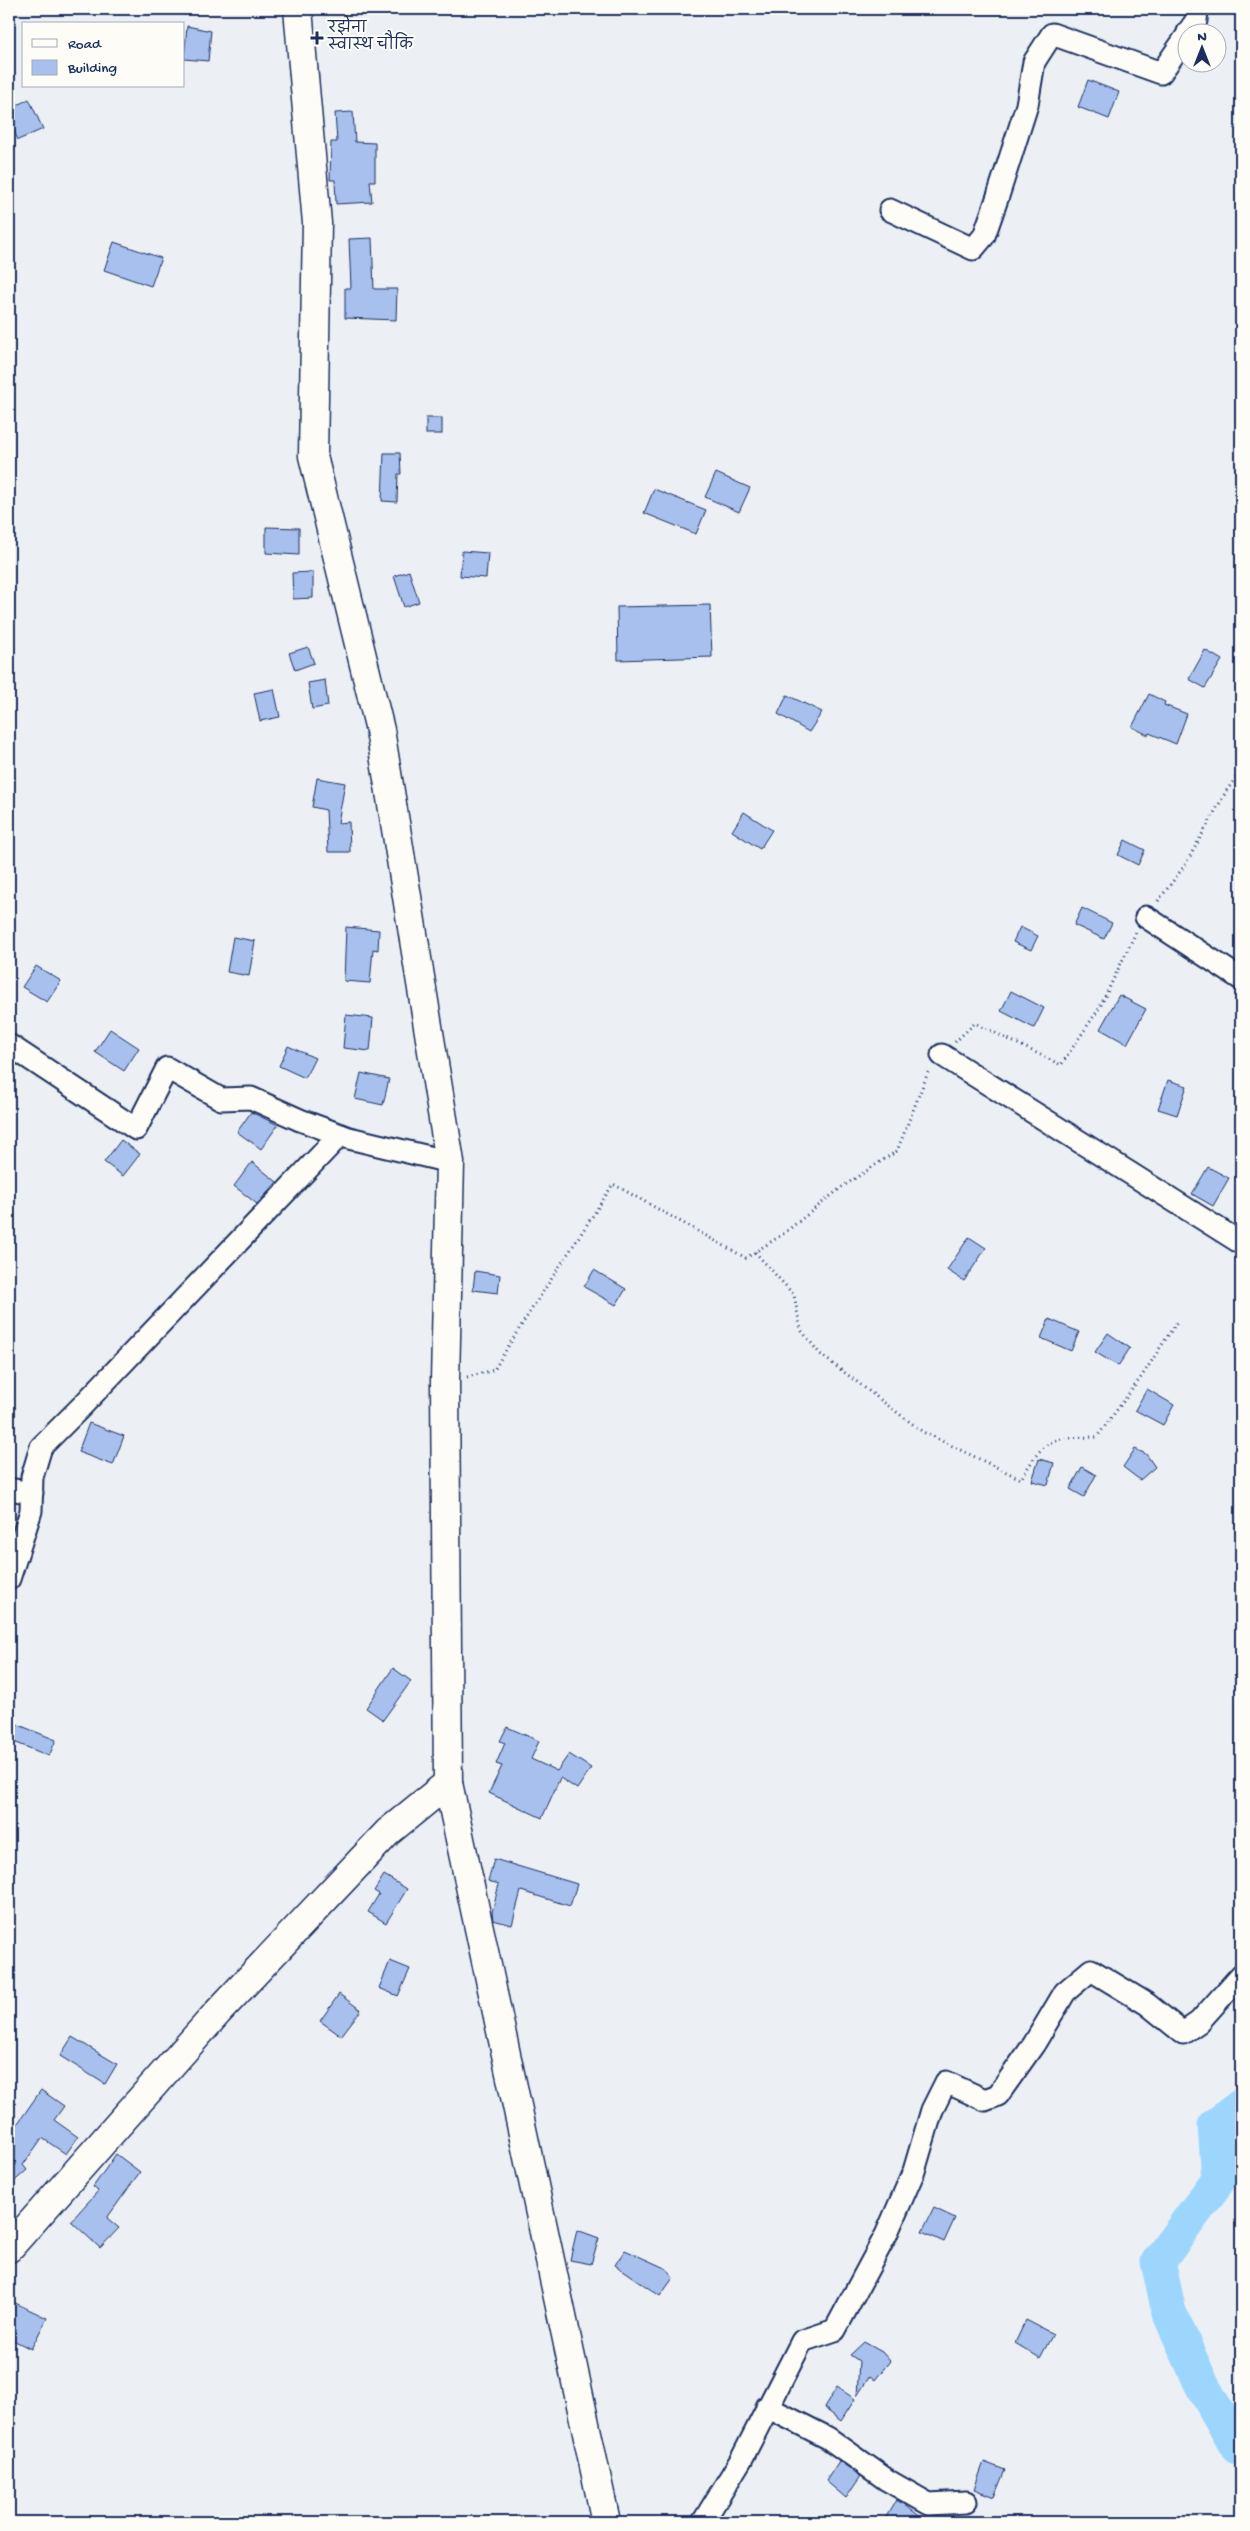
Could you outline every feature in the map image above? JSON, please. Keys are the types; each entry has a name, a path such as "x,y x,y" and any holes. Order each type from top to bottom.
{"street":[{"path":"298,9 317,223 313,456 380,730 450,1162 445,1382 448,1783 606,2522"},
{"path":"1195,22 1196,9"},
{"path":"890,210 973,248 984,236 990,220 1027,105 1034,62 1052,34 1161,73 1178,48"},
{"path":"1146,917 1241,979"},
{"path":"9,1045 136,1129 167,1068 221,1099 251,1098 300,1120 340,1135 450,1162"},
{"path":"942,1055 1241,1243"},
{"path":"9,1579 31,1511 32,1477 41,1447 340,1135"},
{"path":"9,1489 32,1493"},
{"path":"9,2248 218,2012 388,1832 448,1783"},
{"path":"703,2522 742,2458 802,2341 835,2330 886,2235 914,2171 932,2110 946,2082 985,2100 998,2095 1034,2044 1065,1992 1091,1970 1147,2004 1183,2033 1199,2022 1241,1975"},
{"path":"767,2407 828,2438 887,2480 929,2504 966,2502"}],"path":[{"path":"445,1382 494,1370 533,1304 565,1260 613,1184 746,1258 784,1234 842,1187 897,1151 930,1066 975,1023 1061,1065 1100,1007 1140,925 1185,865 1227,790 1241,771"},
{"path":"755,1252 794,1295 801,1330 820,1354 923,1432 1021,1479 1038,1450 1060,1438 1097,1437 1142,1376 1178,1320"}],"building":[{"path":"187,26 211,31 208,61 185,59"},
{"path":"1088,80 1119,92 1109,119 1078,107"},
{"path":"29,99 43,129 18,140 9,120 9,109"},
{"path":"353,112 355,142 375,143 375,181 370,181 372,202 336,204 335,180 330,180 331,142 337,142 335,113"},
{"path":"372,238 374,289 397,289 396,320 345,318 345,288 351,288 349,239"},
{"path":"114,242 161,258 151,286 104,270"},
{"path":"426,418 442,418 442,434 426,434"},
{"path":"384,453 400,453 401,474 398,474 397,502 382,501"},
{"path":"716,473 750,488 739,512 705,497"},
{"path":"654,489 706,510 696,534 644,513"},
{"path":"266,527 299,528 299,555 266,553"},
{"path":"462,551 488,553 486,578 460,576"},
{"path":"409,571 419,602 404,607 394,576"},
{"path":"313,572 313,598 293,599 292,573"},
{"path":"710,605 712,657 618,660 617,607"},
{"path":"308,647 314,663 295,670 289,653"},
{"path":"1205,650 1222,660 1205,688 1189,679"},
{"path":"325,680 328,706 312,709 308,683"},
{"path":"274,689 280,717 260,721 254,693"},
{"path":"1149,694 1165,702 1164,705 1187,714 1176,744 1149,733 1148,735 1132,727"},
{"path":"787,695 822,712 809,732 778,714"},
{"path":"317,778 345,783 338,823 349,822 350,852 328,852 326,810 312,807"},
{"path":"744,812 772,830 760,849 732,831"},
{"path":"1125,840 1145,850 1138,865 1118,855"},
{"path":"1082,908 1112,923 1104,939 1074,925"},
{"path":"346,927 379,930 378,950 373,949 370,983 344,981"},
{"path":"1020,927 1038,936 1031,950 1013,942"},
{"path":"233,937 255,941 249,976 227,972"},
{"path":"36,966 61,981 47,1002 22,987"},
{"path":"1011,991 1044,1008 1034,1028 1001,1011"},
{"path":"1119,995 1146,1009 1127,1044 1100,1029"},
{"path":"346,1015 373,1018 370,1051 343,1048"},
{"path":"110,1029 139,1048 124,1071 95,1052"},
{"path":"288,1046 315,1058 305,1078 279,1066"},
{"path":"361,1073 389,1079 383,1105 355,1099"},
{"path":"1168,1080 1187,1086 1177,1115 1158,1109"},
{"path":"251,1112 278,1125 261,1149 237,1132"},
{"path":"121,1140 140,1154 123,1176 104,1162"},
{"path":"252,1162 277,1182 257,1204 234,1186"},
{"path":"1208,1167 1229,1178 1213,1206 1192,1194"},
{"path":"969,1237 986,1248 964,1281 947,1270"},
{"path":"594,1270 626,1289 616,1305 584,1287"},
{"path":"475,1271 500,1275 498,1293 473,1290"},
{"path":"1049,1319 1079,1332 1071,1351 1041,1338"},
{"path":"1108,1333 1130,1348 1118,1366 1095,1352"},
{"path":"1147,1389 1174,1405 1163,1425 1135,1410"},
{"path":"89,1423 124,1436 113,1465 78,1452"},
{"path":"1135,1449 1146,1454 1155,1467 1140,1480 1123,1467"},
{"path":"1039,1459 1054,1463 1048,1485 1032,1481"},
{"path":"1082,1467 1096,1475 1084,1497 1070,1489"},
{"path":"393,1668 411,1681 383,1720 366,1708"},
{"path":"9,1721 56,1740 49,1756 9,1740"},
{"path":"507,1727 539,1741 531,1759 557,1771 569,1754 591,1768 577,1789 560,1778 542,1818 489,1793 502,1766 496,1764 505,1743 500,1741"},
{"path":"494,1859 577,1884 570,1906 521,1891 512,1925 493,1920 492,1912 499,1884 488,1881"},
{"path":"384,1875 407,1889 386,1923 368,1912 379,1894 374,1891"},
{"path":"390,1961 410,1969 398,1996 379,1988"},
{"path":"339,1994 361,2010 341,2036 320,2021"},
{"path":"72,2037 117,2064 105,2084 60,2056"},
{"path":"41,2090 64,2106 54,2120 78,2137 66,2154 42,2138 23,2165 27,2170 9,2186 9,2136"},
{"path":"116,2154 140,2172 107,2218 119,2228 100,2248 71,2221 98,2191 93,2187"},
{"path":"934,2208 955,2218 944,2242 922,2232"},
{"path":"577,2230 599,2238 591,2264 570,2260"},
{"path":"625,2250 667,2269 673,2278 660,2296 615,2265"},
{"path":"9,2300 47,2318 31,2349 9,2338"},
{"path":"1026,2320 1053,2334 1040,2358 1015,2343"},
{"path":"864,2342 882,2352 890,2361 875,2380 870,2376 857,2396 859,2361 850,2355"},
{"path":"837,2387 855,2399 841,2421 824,2408"},
{"path":"839,2461 861,2476 846,2498 826,2481"},
{"path":"984,2462 1005,2470 994,2497 974,2489"},
{"path":"896,2500 927,2522 895,2522 886,2517"}],"waterway":[{"path":"1241,2106 1215,2126 1219,2179 1158,2262 1169,2312 1202,2385 1237,2447 1241,2448"}],"place":[{"name":"रझेना स्वास्थ चौकि","path":"317,38"}]}
